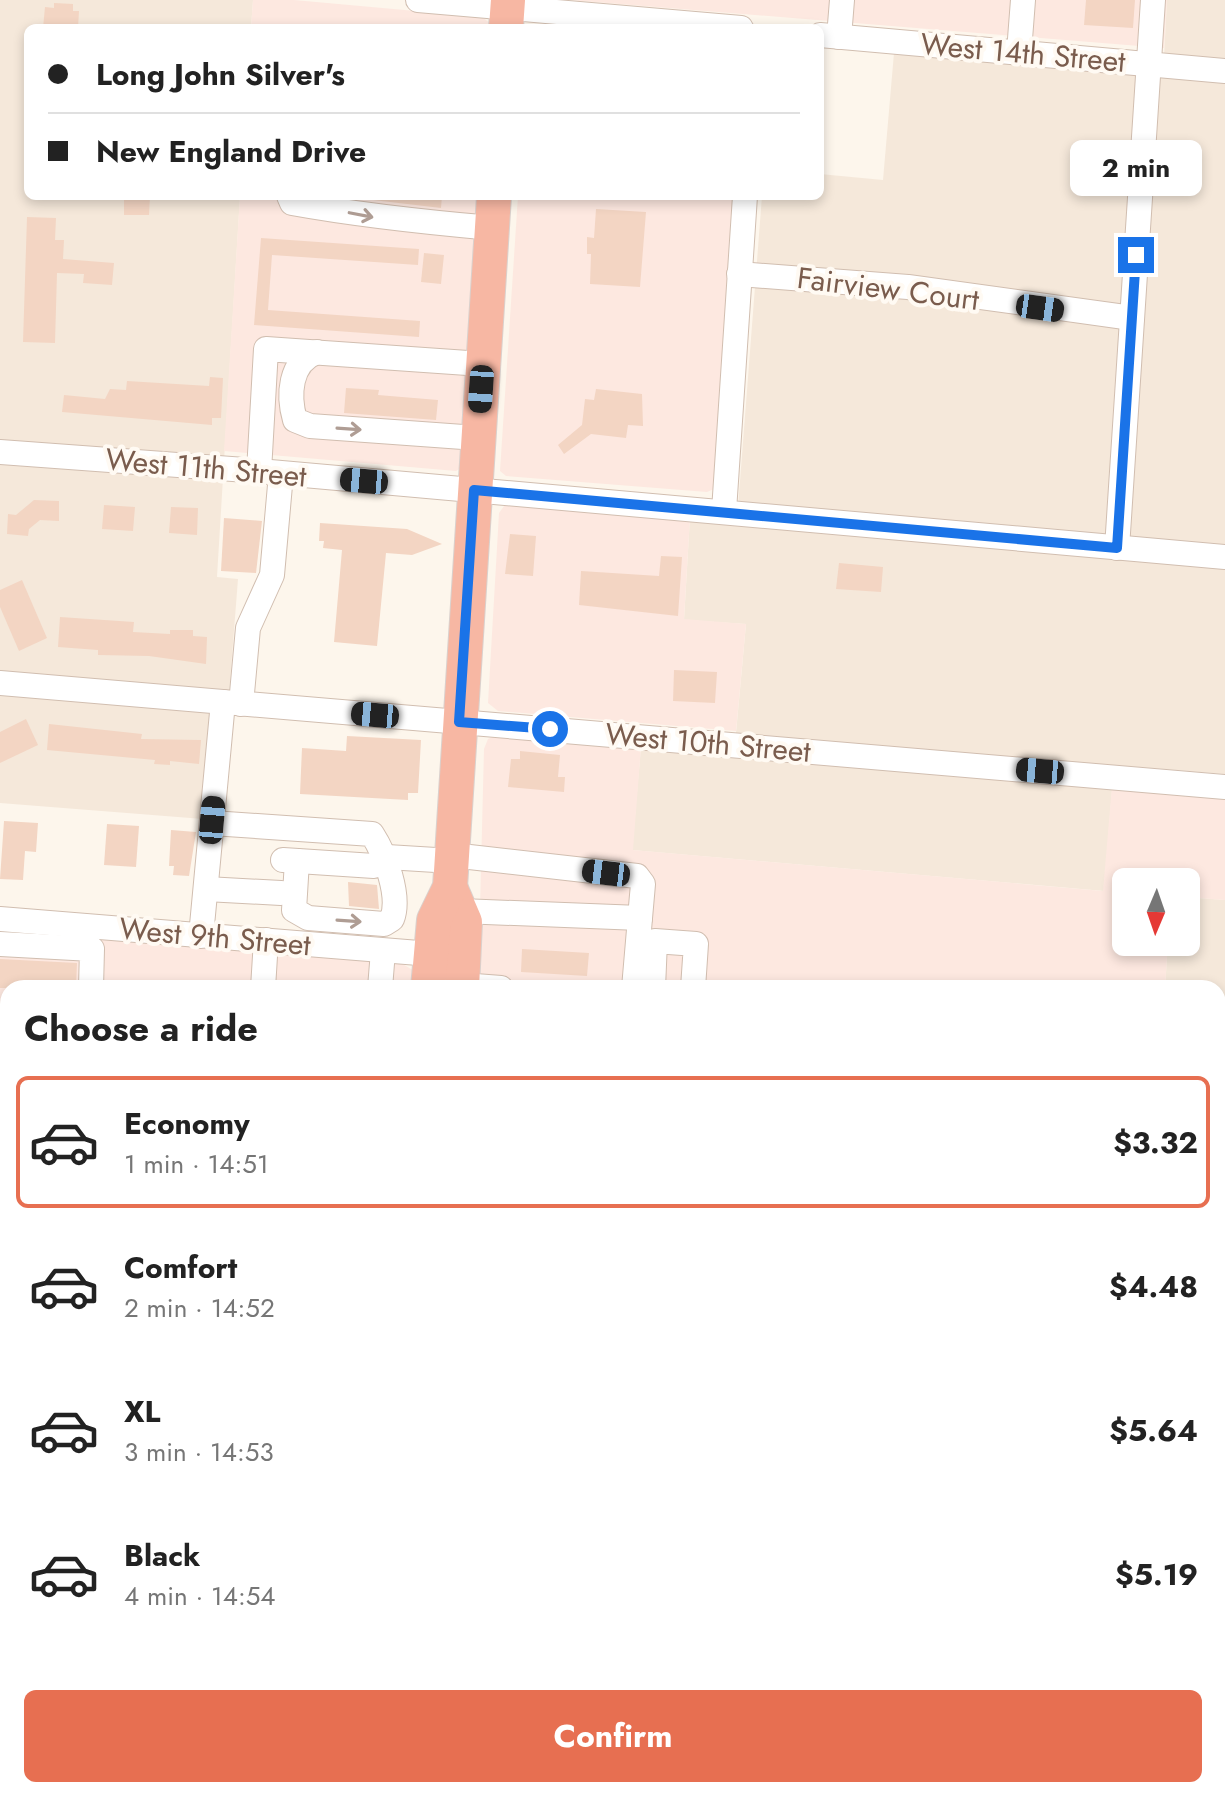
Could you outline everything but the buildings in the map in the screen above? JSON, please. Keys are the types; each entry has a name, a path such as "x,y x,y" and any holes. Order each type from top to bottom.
{"highway":[{"path":"462,980 465,922 454,879 459,722 493,212"},
{"path":"429,980 434,920 454,879"}],"street":[{"path":"418,0 507,12 701,12 731,24"},
{"path":"830,36 842,0"},
{"path":"1019,52 1023,0"},
{"path":"1117,548 1153,0"},
{"name":"West 14th Street","path":"830,36 1225,71"},
{"path":"291,200 292,203 325,206 363,217 493,212"},
{"path":"724,511 745,200"},
{"name":"Fairview Court","path":"739,274 908,287 1132,318"},
{"path":"201,936 212,823 232,703 248,628 272,575 270,472 262,423 266,349 482,364"},
{"path":"310,426 295,420 292,388 294,374 309,355 317,352"},
{"path":"262,423 477,438"},
{"name":"West 11th Street","path":"0,452 270,472 1225,557"},
{"name":"West 10th Street","path":"0,683 1225,787"},
{"path":"206,889 288,902 308,918 388,923 396,911 396,894 388,878 387,857 372,834 212,823"},
{"path":"387,857 454,879 640,918"},
{"path":"293,943 288,902 290,861 374,866 387,857"},
{"path":"454,879 637,876 643,884 635,980"},
{"name":"West 9th Street","path":"0,919 431,954"},
{"path":"264,980 266,940"},
{"path":"653,980 655,941 696,944 694,980"},
{"path":"0,944 92,949 91,980"},
{"path":"381,980 383,951"}],"shaded area":[{"path":"0,0 253,0 251,24 24,24 24,200 240,200 217,577 238,579 229,694 203,819 0,803"},
{"path":"253,0 294,0 482,17 490,23 490,24 251,24"},
{"path":"570,0 1167,0 1164,48"},
{"path":"1167,0 1225,0 1225,774 1114,765 1104,891 632,850 641,747 734,755 746,624 684,620 690,517 737,520 762,200 824,200 824,174 883,180 894,53 1163,76"},
{"path":"240,200 480,200 463,467 456,471 224,451"},
{"path":"518,200 736,200 716,488 707,492 506,476 500,471"},
{"path":"507,502 690,517 684,619 746,624 736,731 498,711 488,703 499,513"},
{"path":"496,735 641,747 633,850 1103,891 1112,786 1225,794 1225,900 1200,898 1200,868 1112,868 1112,956 1167,956 1166,980 478,980 484,749 488,739"},
{"path":"1200,898 1225,900 1225,980 1166,980 1167,956 1200,956"},
{"path":"0,926 401,963 416,972 418,980 0,980"}],"route":[{"path":"550,729 459,722 474,490 1117,548 1136,255"}]}
